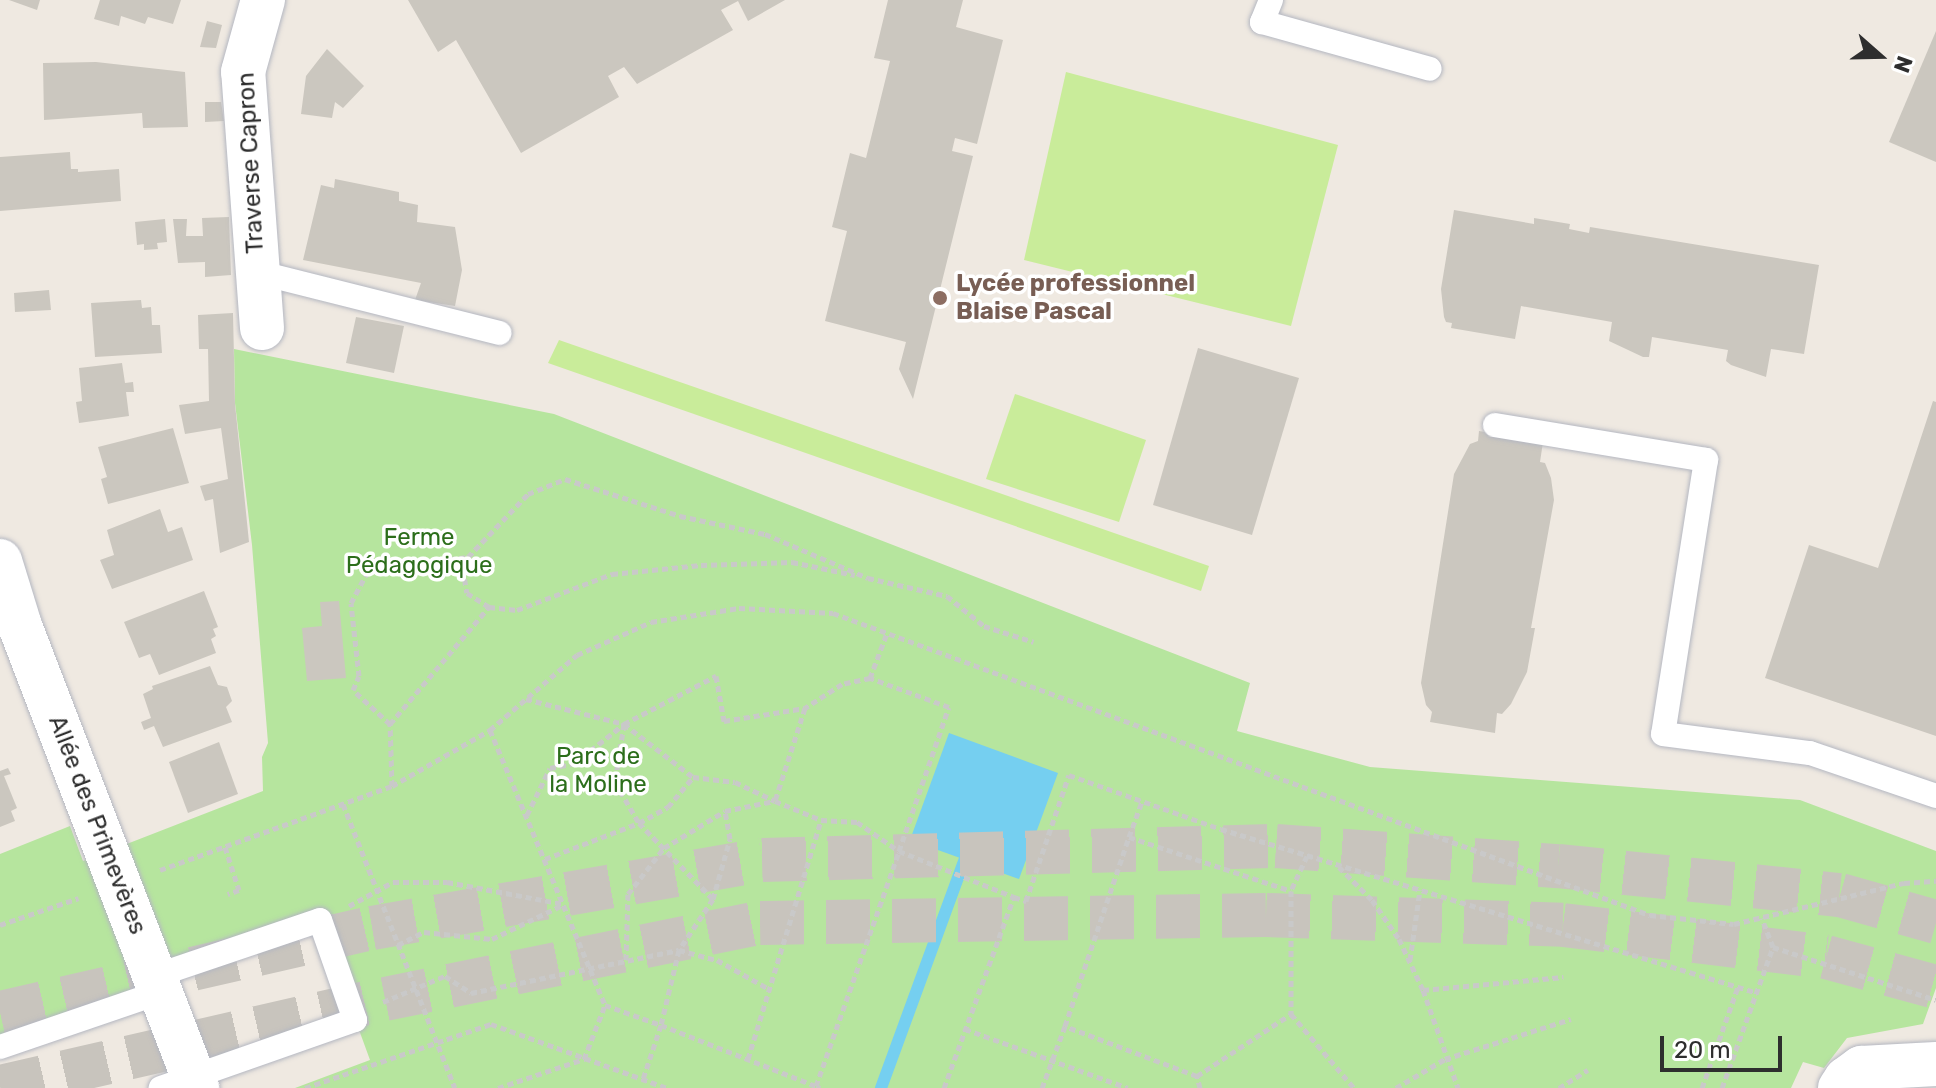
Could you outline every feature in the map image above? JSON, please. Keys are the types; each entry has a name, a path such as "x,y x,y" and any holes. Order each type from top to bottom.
{"street":[{"name":"Traverse Capron","path":"262,328 243,72 263,0"},
{"name":"Allée des Primevères","path":"0,561 20,626 158,984 184,1085"},
{"path":"1840,1088 1861,1068 1932,1069"}],"lane":[{"path":"1271,0 1262,22 1430,69"},
{"path":"257,272 499,333"},
{"path":"1495,425 1706,460 1663,734 1810,753 1936,796"},
{"path":"0,1047 320,920 355,1020 184,1085"}],"path":[{"path":"868,578 765,534 680,516 565,479 528,494 468,557 463,569 467,593 489,607 517,610 612,574 701,565 792,562 947,596 984,626 1034,642"},
{"path":"390,724 353,690 359,676 351,603 370,568 468,557"},
{"path":"392,786 390,724 489,607"},
{"path":"191,859 392,786 490,730 577,655 651,622 739,608 833,613 1650,915 1734,924 1904,883 1936,881"},
{"path":"870,678 887,633"},
{"path":"527,816 550,768 575,763 624,724 716,676 724,721 805,708 842,684 870,678 949,707 818,1087 605,1005"},
{"path":"526,699 624,724 693,777 735,782 821,820 857,822 899,851 1026,901 1069,775 1307,855 1758,993"},
{"path":"775,801 805,708"},
{"path":"624,724 615,782 639,823 713,899"},
{"path":"490,730 605,1005 584,1059"},
{"path":"545,859 639,823 668,807 693,777"},
{"path":"626,960 628,894 664,848 725,811 775,801"},
{"path":"1042,1088 1142,801"},
{"path":"343,804 455,1088"},
{"path":"643,1079 661,1025 679,950 713,899 730,839 725,811"},
{"path":"748,1059 821,820"},
{"path":"1129,837 1291,891"},
{"path":"225,847 239,890 228,894"},
{"path":"1307,855 1291,891 1291,1014 1354,1088"},
{"path":"1336,864 1372,900 1410,960 1458,1088"},
{"path":"376,893 393,882 447,882 563,905"},
{"path":"0,925 120,884"},
{"path":"1410,960 1420,890"},
{"path":"944,1088 1014,897"},
{"path":"398,945 424,932 492,939 563,905"},
{"path":"1722,1088 1773,947 1762,918"},
{"path":"1773,947 1936,1000"},
{"path":"416,988 445,976 471,993 679,950 717,960 769,989"},
{"path":"1423,990 1563,977"},
{"path":"1702,1088 1738,987"},
{"path":"1197,1076 1291,1014"},
{"path":"1396,1088 1445,1059 1571,1019"},
{"path":"305,1088 491,1024 667,1088"},
{"path":"1065,1026 1197,1076"},
{"path":"965,1029 1128,1088"},
{"path":"498,1088 584,1059"},
{"path":"1559,1088 1588,1070"},
{"path":"1197,1076 1200,1088"}],"green space":[{"path":"1066,72 1338,145 1291,326 1024,260"},
{"path":"559,340 1209,566 1201,591 548,363"},
{"name":"Parc de la Moline","path":"234,349 554,414 1250,683 1237,731 1370,767 1800,800 1936,851 1936,988 1923,1024 1847,1038 1824,1068 1803,1062 1791,1088 295,1088 370,1060 319,920 129,980 136,1001 0,1048 0,854 70,826 83,861 263,791 262,757 268,743 252,545 235,403"},
{"path":"1015,394 1146,440 1119,522 986,479"}],"water":[{"path":"949,733 1058,773 1019,879 910,840"}],"building":[{"path":"9,0 40,0 37,10"},
{"path":"100,0 181,0 173,24 148,17 145,24 121,16 119,26 94,19"},
{"path":"408,0 785,0 748,21 738,1 721,10 733,30 637,84 624,67 608,76 619,97 521,153 456,40 438,52"},
{"path":"888,0 963,0 956,27 1003,40 977,144 955,138 952,151 973,156 913,399 899,369 906,342 825,321 847,231 832,227 850,153 866,158 890,61 874,58"},
{"path":"207,21 222,25 216,48 200,47"},
{"path":"1936,31 1936,162 1889,142"},
{"path":"327,49 364,86 343,108 335,102 332,118 301,114 306,76"},
{"path":"96,62 185,72 188,127 143,128 142,113 44,120 43,63"},
{"path":"205,102 221,102 224,121 205,122"},
{"path":"70,152 71,169 78,169 78,172 119,169 121,201 0,211 0,157"},
{"path":"335,179 399,192 399,201 418,205 417,222 455,227 462,270 455,306 415,300 421,283 303,260 321,185 334,188"},
{"path":"1454,210 1534,224 1534,218 1570,224 1569,229 1589,233 1590,227 1819,265 1804,354 1771,349 1766,377 1731,365 1726,361 1728,350 1652,337 1649,357 1643,357 1609,341 1612,322 1521,306 1515,339 1451,328 1452,323 1446,322 1444,317 1441,289"},
{"path":"229,217 231,275 205,277 205,262 178,263 173,219 187,219 186,236 203,236 202,218"},
{"path":"165,219 167,242 157,243 158,249 144,250 144,244 137,245 135,222"},
{"path":"49,290 51,310 15,312 14,293"},
{"path":"141,300 142,308 151,307 152,325 160,325 162,353 95,357 91,303"},
{"path":"233,313 235,404 249,542 220,553 213,499 205,501 200,486 228,479 221,428 185,434 179,405 209,401 208,349 199,349 198,315"},
{"path":"356,317 404,326 394,373 346,363"},
{"path":"1198,348 1299,378 1252,535 1153,505"},
{"path":"122,363 125,383 133,382 134,392 126,392 129,416 79,423 76,402 82,401 79,368"},
{"path":"1933,401 1936,402 1936,736 1765,678 1809,545 1878,568"},
{"path":"173,428 189,483 108,504 101,479 107,477 98,447"},
{"path":"1479,431 1543,442 1540,462 1545,463 1551,478 1554,500 1531,628 1535,628 1527,672 1511,704 1502,714 1497,713 1495,733 1430,722 1432,712 1426,705 1421,683 1454,474 1470,444 1478,441"},
{"path":"160,509 168,532 182,527 193,560 112,589 100,560 114,555 107,530"},
{"path":"204,591 218,627 213,629 216,636 211,639 216,653 159,675 150,654 139,658 124,622"},
{"path":"339,601 346,678 307,681 302,628 322,626 320,602"},
{"path":"210,666 218,685 227,687 232,701 226,707 232,722 163,747 154,726 144,730 141,722 151,718 143,694 153,689 152,686"},
{"path":"219,742 238,794 188,813 169,762"},
{"path":"8,768 11,774 4,776 17,808 11,811 15,821 0,827 0,771"}],"waterway":[{"path":"881,1088 965,859"}],"tunnel":[{"path":"0,1013 372,928 762,860 1276,846 1558,866 1840,895 1936,922"},
{"path":"0,1087 385,999 760,923 1266,915 1563,925 1826,957 1936,987"}],"place":[{"name":"Lycée professionnel Blaise Pascal","path":"940,298"}],"park label":[{"name":"Ferme Pédagogique","path":"419,552"}]}
